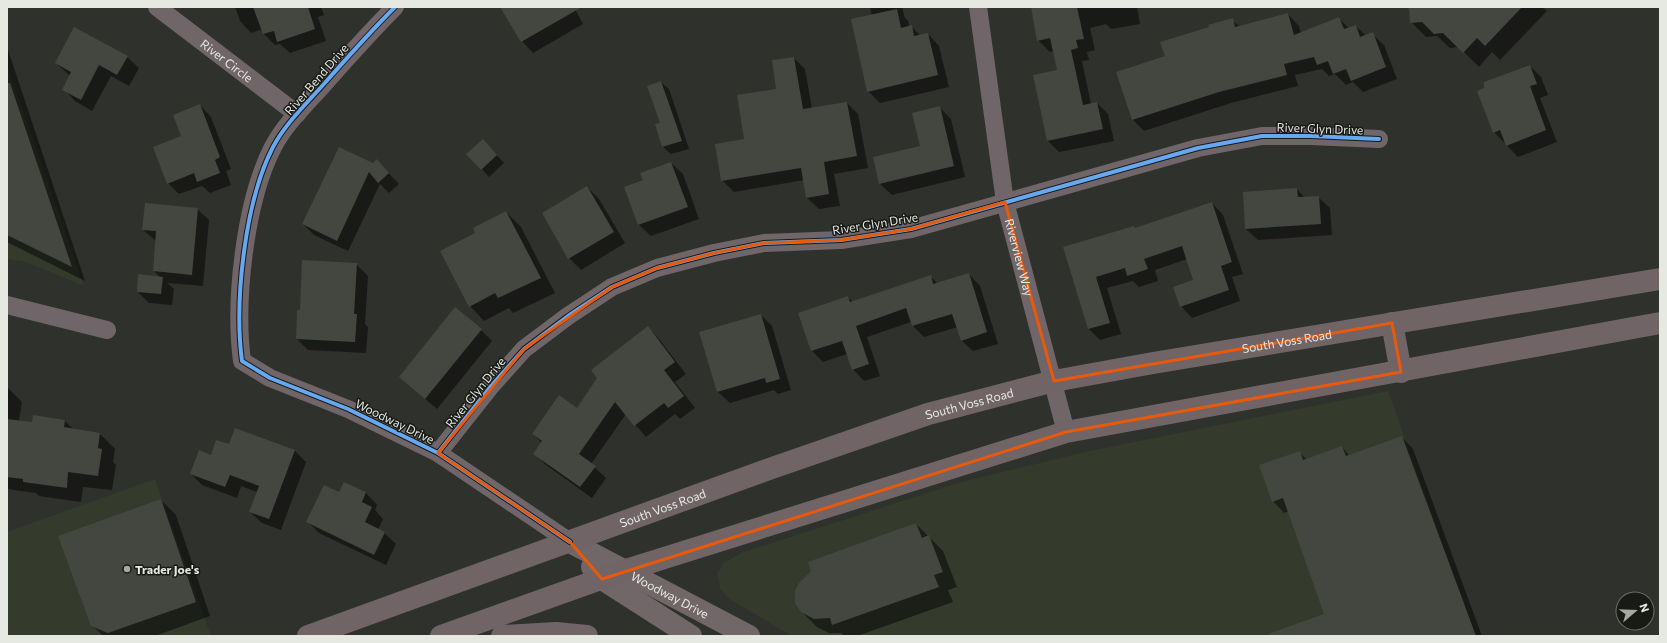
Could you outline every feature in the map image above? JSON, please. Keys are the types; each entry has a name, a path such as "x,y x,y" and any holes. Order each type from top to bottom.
{"main road":[{"name":"South Voss Road","path":"308,636 772,468 928,414 1054,381 1153,363 1660,279"},
{"path":"1392,323 1401,372"},
{"path":"441,636 626,570 1066,432 1401,372 1660,323"},
{"name":"Woodway Drive","path":"570,542 626,570 749,636"},
{"name":"Woodway Drive","path":"570,542 602,579 691,636"},
{"path":"502,636 556,633 587,636"}],"street":[{"name":"River Circle","path":"157,7 297,114"},
{"name":"River Bend Drive","path":"242,361 239,339 240,294 251,213 260,177 274,146 297,114 375,26 395,7"},
{"name":"Riverview Way","path":"978,7 1005,202 1054,381 1066,432"},
{"name":"River Glyn Drive","path":"438,453 491,386 524,349 568,316 612,287 658,268 714,253 764,244 841,240 911,230 1198,148 1262,136 1311,136 1379,139"},
{"path":"7,305 107,330"},
{"name":"Woodway Drive","path":"242,361 270,378 348,409 438,453 570,542"}],"highlighted area":[{"path":"1005,202 1054,381 1392,323 1401,372 1066,432 602,579 570,542 438,453 524,349 612,287 657,268 714,253 764,243 841,240 911,229"}],"shaded area":[{"path":"7,65 84,286 26,262 7,259"},
{"path":"1388,391 1476,636 792,636 728,598 720,588 717,573 724,563 741,553 961,482 1090,451"},
{"path":"155,479 211,636 7,636 7,532"}],"building":[{"path":"253,7 308,7 315,29 277,42 274,31 263,34"},
{"path":"500,7 582,7 521,42"},
{"path":"1031,7 1077,7 1084,39 1076,40 1078,48 1071,50 1083,105 1097,102 1103,129 1047,141 1033,75 1057,70 1050,38 1037,41"},
{"path":"1406,7 1522,7 1485,46 1477,38 1463,53 1443,33 1434,34 1422,22 1410,23 1409,9"},
{"path":"897,9 901,28 912,25 914,36 928,33 938,75 867,92 851,19"},
{"path":"1288,13 1294,35 1339,17 1344,29 1356,25 1360,37 1373,32 1386,67 1351,81 1346,69 1333,74 1328,61 1317,65 1314,57 1284,64 1287,75 1219,92 1132,120 1116,72 1165,56 1160,42 1209,27 1208,25 1233,18 1235,27"},
{"path":"74,27 128,56 117,75 99,65 81,100 62,90 71,72 55,63"},
{"path":"794,57 803,109 847,102 857,156 824,162 829,194 806,198 801,168 721,181 715,144 744,139 737,95 776,89 772,60"},
{"path":"1530,65 1537,84 1530,86 1546,130 1506,146 1500,130 1493,133 1477,91 1484,88 1484,82"},
{"path":"661,81 682,141 662,147 655,124 660,123 647,86"},
{"path":"7,83 10,83 72,267 7,235"},
{"path":"200,104 220,157 215,160 220,173 197,182 194,173 167,184 153,147 181,136 173,115"},
{"path":"940,106 954,166 879,184 873,157 920,146 912,113"},
{"path":"483,139 497,155 481,170 466,154"},
{"path":"339,147 373,163 377,159 389,173 378,183 369,172 337,241 302,224"},
{"path":"671,162 688,207 638,225 624,187 643,180 640,173"},
{"path":"587,186 614,232 568,259 542,213"},
{"path":"1297,188 1298,197 1319,196 1321,224 1245,229 1243,192"},
{"path":"1212,202 1232,262 1221,266 1229,290 1180,307 1173,287 1193,280 1182,246 1144,259 1148,269 1127,276 1125,268 1096,277 1110,323 1088,329 1063,247 1134,226 1135,228"},
{"path":"145,203 198,208 192,275 153,271 156,231 142,230"},
{"path":"506,211 541,278 498,298 495,293 469,307 440,251 475,233 473,228"},
{"path":"302,260 357,263 354,314 357,314 355,342 296,339 297,310 300,310"},
{"path":"969,273 987,332 961,341 952,314 912,326 906,308 856,326 869,364 852,370 842,341 811,351 798,313 848,296 850,302 931,275 933,284"},
{"path":"138,274 163,277 161,294 137,292"},
{"path":"455,307 482,329 425,399 399,377"},
{"path":"761,314 780,379 766,383 765,378 717,392 699,332"},
{"path":"648,326 675,362 664,370 684,396 668,408 664,403 634,426 615,402 579,454 596,466 580,487 533,454 542,441 532,434 559,395 577,408 597,378 591,370"},
{"path":"33,415 65,420 64,427 100,433 98,448 102,449 98,476 68,472 67,488 23,482 23,479 7,477 7,419 32,422"},
{"path":"235,428 295,450 269,519 249,512 259,486 230,475 225,487 190,474 199,450 211,455 216,440 229,444"},
{"path":"1402,436 1476,636 1268,636 1268,634 1324,614 1283,498 1272,502 1259,465 1300,451 1303,460 1342,446 1346,456"},
{"path":"344,482 366,492 362,502 372,507 365,522 385,532 374,555 306,522 324,485 339,492"},
{"name":"Trader Joe's","path":"161,499 196,602 108,633 91,626 58,536"},
{"path":"916,523 922,538 929,535 943,572 934,575 939,587 832,625 830,618 814,619 801,612 795,603 795,591 799,583 811,571 808,562"}],"cycle path":[{"path":"395,7 290,122 273,147 263,169 255,195 244,252 240,310 242,361 270,378 348,409 438,453 570,542"},
{"path":"438,453 491,386 524,349 568,316 612,287 657,268 714,253 764,243 841,240 911,229 1198,148 1262,136 1311,136 1379,139"}],"place":[{"name":"Trader Joe's","path":"127,569"}]}
